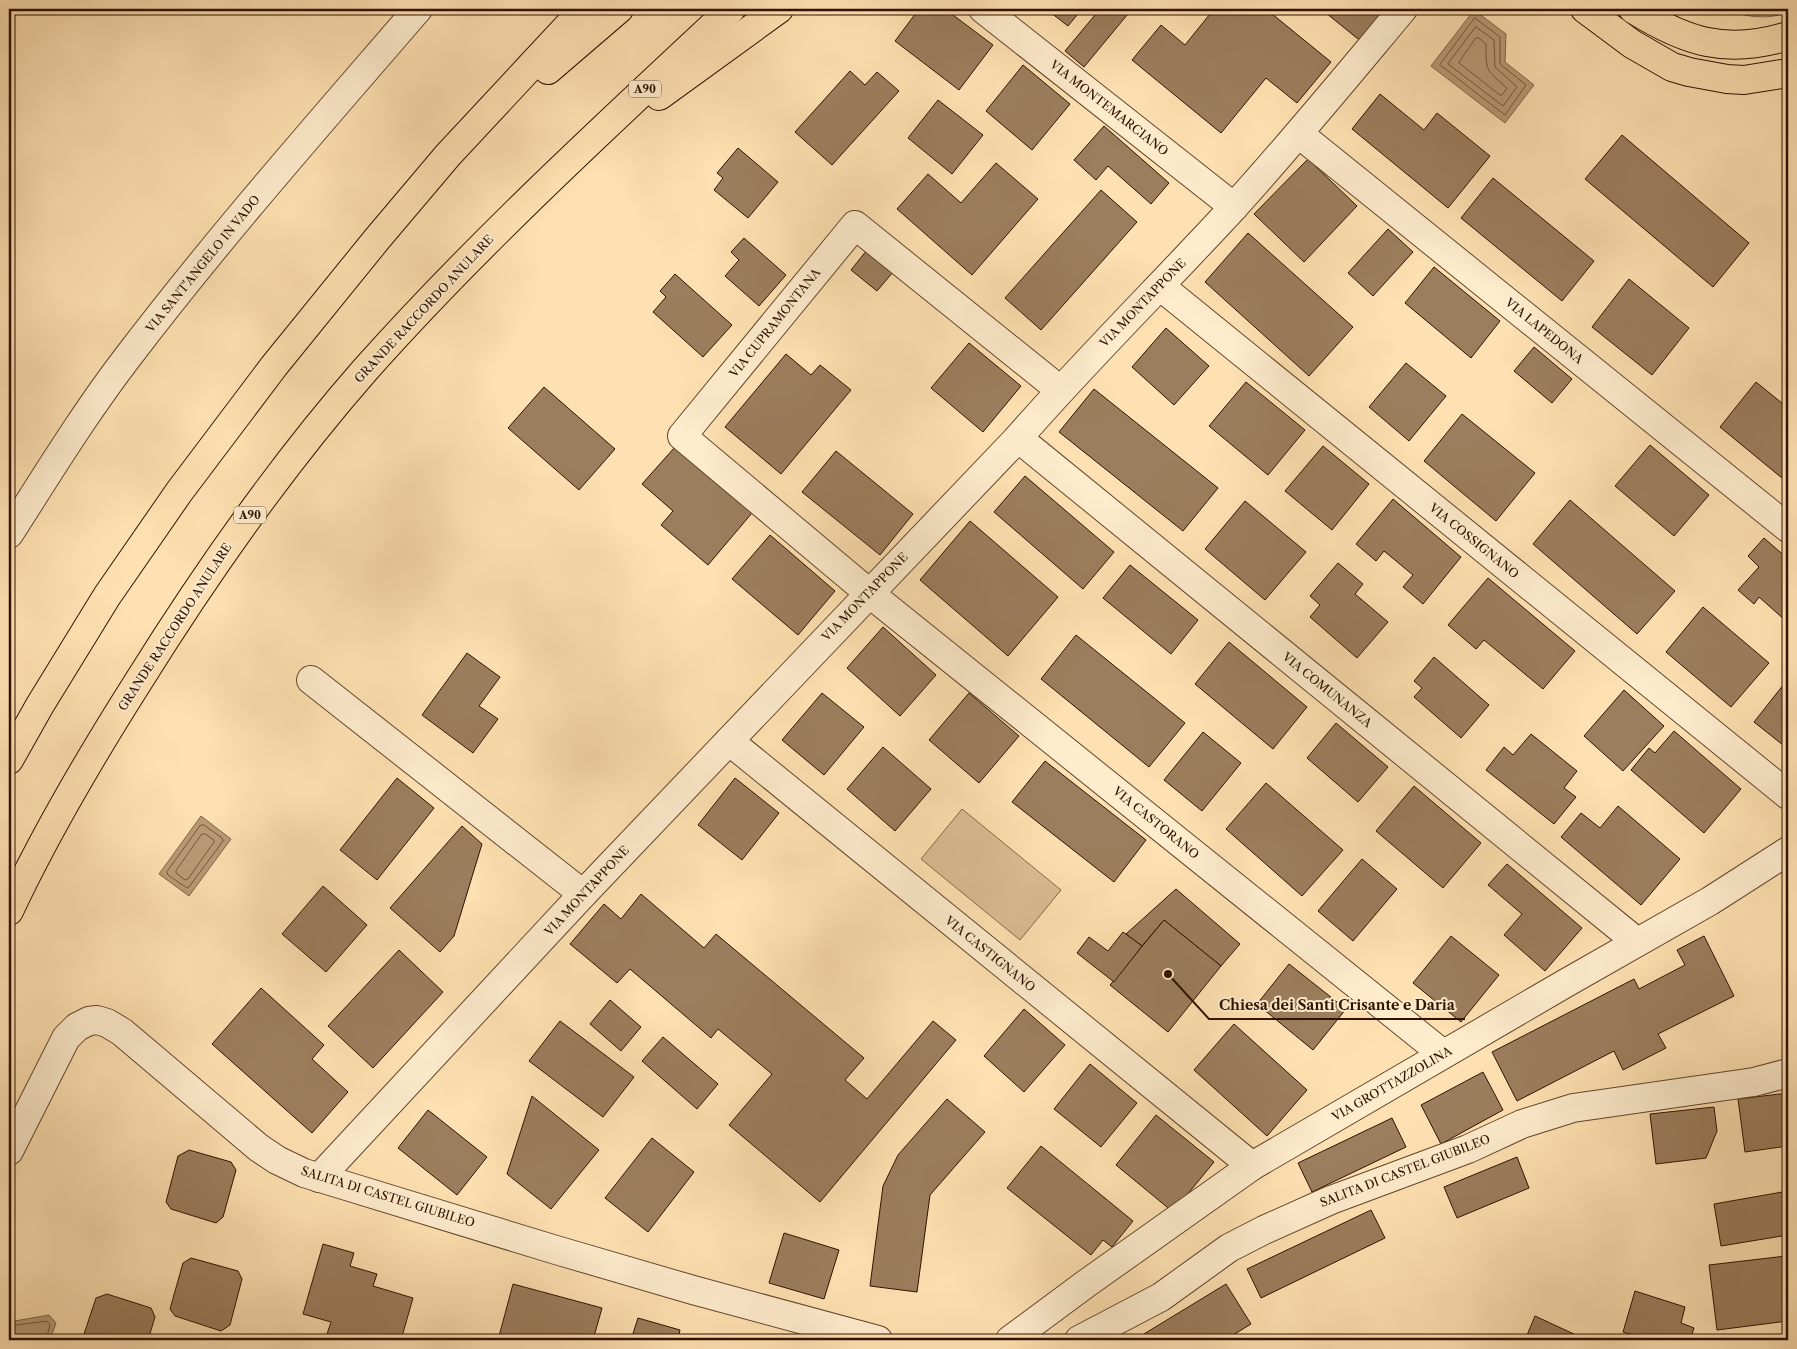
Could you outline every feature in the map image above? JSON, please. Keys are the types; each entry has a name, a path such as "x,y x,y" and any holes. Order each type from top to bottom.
{"highway":[{"path":"9,760 40,705 107,596 179,492 305,328 448,156 584,9"},
{"path":"448,156 619,9"},
{"name":"GRANDE RACCORDO ANULARE","path":"9,911 44,844 116,716 198,589 280,474 320,423 397,335 487,240 731,9"},
{"name":"GRANDE RACCORDO ANULARE","path":"559,170 779,9"},
{"path":"1585,9 1632,44 1672,67 1727,79 1744,80 1788,73"},
{"path":"1632,9 1659,25 1693,39 1710,43 1747,44 1788,36"}],"street":[{"name":"VIA SANT'ANGELO IN VADO","path":"9,534 85,416 127,358 243,214 418,9"},
{"name":"VIA MONTEMARCIANO","path":"983,9 1234,206"},
{"name":"VIA MONTAPPONE","path":"319,1178 583,894 1018,438 1060,390 1160,286 1299,134 1403,9"},
{"name":"VIA LAPEDONA","path":"1299,134 1788,528"},
{"name":"VIA CUPRAMONTANA","path":"869,593 682,436 855,225 1060,390"},
{"name":"VIA COSSIGNANO","path":"1160,286 1788,795"},
{"name":"VIA COMUNANZA","path":"1018,438 1637,942"},
{"name":"VIA CASTORANO","path":"869,593 1443,1054"},
{"path":"311,680 583,894"},
{"name":"VIA CASTIGNANO","path":"729,741 1252,1166"},
{"name":"VIA GROTTAZZOLINA","path":"1010,1340 1252,1166 1710,901 1788,851"},
{"name":"SALITA DI CASTEL GIUBILEO","path":"9,1151 66,1038 82,1023 97,1020 108,1023 122,1032 267,1153 288,1165 319,1178 693,1290 878,1340"},
{"name":"SALITA DI CASTEL GIUBILEO","path":"1080,1340 1161,1297 1229,1248 1264,1230 1331,1200 1468,1149 1522,1124 1572,1108 1754,1082 1788,1073"}],"shaded area":[{"path":"1722,9 1788,9 1788,12 1763,17 1738,14"},
{"path":"962,809 1061,890 1020,940 921,859"}],"water":[{"path":"1474,10 1506,34 1505,62 1534,85 1505,123 1431,66"},
{"path":"201,816 231,839 189,896 159,874"},
{"path":"49,1315 56,1323 50,1340 31,1340 33,1334 9,1338 9,1322"}],"building":[{"path":"919,9 945,9 993,45 959,90 895,41"},
{"path":"1046,9 1082,9 1068,26"},
{"path":"1100,9 1132,9 1084,67 1065,51"},
{"path":"1214,9 1266,9 1331,62 1297,103 1266,78 1221,133 1132,60 1161,25 1185,45"},
{"path":"1321,9 1391,9 1363,43"},
{"path":"1023,65 1070,104 1032,150 986,111"},
{"path":"850,71 865,85 877,72 899,91 832,165 795,132"},
{"path":"1380,94 1424,130 1437,113 1490,156 1448,208 1352,129"},
{"path":"938,100 983,135 952,174 908,138"},
{"path":"1104,126 1169,183 1151,204 1108,166 1096,180 1074,160"},
{"path":"1622,135 1749,243 1713,287 1585,179"},
{"path":"738,148 778,182 748,218 714,190 723,178 717,173"},
{"path":"1308,159 1357,206 1304,262 1254,214"},
{"path":"996,163 1038,199 972,275 897,209 928,174 961,203"},
{"path":"1493,178 1594,261 1562,301 1461,218"},
{"path":"1101,190 1137,222 1041,330 1005,298"},
{"path":"1388,229 1413,252 1373,296 1348,273"},
{"path":"1248,233 1353,327 1309,376 1205,282"},
{"path":"744,238 786,275 759,306 725,276 739,260 731,252"},
{"path":"867,250 893,272 877,291 851,270"},
{"path":"1434,267 1500,321 1471,358 1405,303"},
{"path":"675,274 732,325 703,357 653,312 666,297 660,291"},
{"path":"1629,279 1689,328 1652,375 1592,327"},
{"path":"1166,328 1209,366 1174,405 1132,367"},
{"path":"969,343 1021,386 983,432 931,388"},
{"path":"1534,347 1572,379 1552,403 1514,371"},
{"path":"786,354 811,375 820,365 851,390 781,474 725,427"},
{"path":"1406,363 1446,396 1409,441 1369,407"},
{"path":"1246,382 1305,430 1268,475 1209,426"},
{"path":"1756,382 1788,408 1788,483 1720,427"},
{"path":"544,387 615,449 579,490 508,428"},
{"path":"1094,389 1218,488 1183,531 1059,432"},
{"path":"1462,414 1535,473 1496,521 1424,461"},
{"path":"1650,445 1709,495 1674,536 1615,486"},
{"path":"1323,446 1369,484 1332,530 1285,491"},
{"path":"675,447 752,513 708,565 661,525 673,511 642,484"},
{"path":"836,451 913,514 880,555 802,492"},
{"path":"1025,476 1114,552 1083,589 994,512"},
{"path":"1393,499 1461,557 1423,604 1403,587 1413,575 1384,551 1376,561 1356,544"},
{"path":"1570,500 1675,591 1637,634 1533,544"},
{"path":"1245,501 1306,552 1265,600 1205,549"},
{"path":"970,521 1058,597 1008,656 920,580"},
{"path":"770,535 835,591 798,635 732,579"},
{"path":"1764,538 1788,559 1788,619 1786,621 1759,597 1754,604 1738,590 1759,567 1748,556"},
{"path":"1338,563 1363,584 1355,594 1388,622 1357,658 1310,617 1320,605 1310,596"},
{"path":"1130,565 1198,620 1171,654 1103,598"},
{"path":"1488,578 1575,651 1543,689 1484,640 1476,649 1448,625"},
{"path":"1703,607 1769,663 1731,707 1666,652"},
{"path":"883,627 936,675 900,716 847,668"},
{"path":"1076,635 1185,723 1149,767 1041,679"},
{"path":"1229,642 1307,707 1273,749 1195,684"},
{"path":"467,653 500,677 479,706 498,719 473,753 422,715"},
{"path":"1434,657 1489,705 1461,738 1414,697 1422,688 1414,681"},
{"path":"1788,679 1788,749 1754,722"},
{"path":"1624,690 1664,726 1623,771 1584,736"},
{"path":"822,693 864,727 824,775 782,740"},
{"path":"969,693 1019,736 979,783 929,740"},
{"path":"1336,723 1388,767 1358,802 1307,758"},
{"path":"1674,731 1741,789 1704,833 1631,770 1649,748 1655,753"},
{"path":"1203,732 1241,763 1202,811 1164,780"},
{"path":"1531,734 1577,771 1564,788 1576,797 1554,824 1486,770 1504,747 1513,755"},
{"path":"883,747 931,789 895,831 847,789"},
{"path":"1045,761 1146,840 1114,882 1012,802"},
{"path":"397,778 434,808 377,880 340,850"},
{"path":"735,778 779,813 742,860 698,825"},
{"path":"1266,783 1343,850 1302,896 1226,829"},
{"path":"1414,786 1481,843 1443,888 1376,831"},
{"path":"1618,806 1680,859 1641,905 1561,837 1581,813 1600,828"},
{"path":"462,826 482,844 454,936 440,952 390,908"},
{"path":"1362,859 1397,889 1353,941 1318,911"},
{"path":"1507,864 1582,928 1545,971 1504,935 1522,914 1488,885"},
{"path":"323,886 367,925 326,972 282,934"},
{"path":"1176,889 1240,944 1221,966 1164,920 1142,946 1126,934"},
{"path":"641,894 704,948 716,934 864,1058 845,1080 867,1099 933,1021 956,1040 820,1202 729,1125 772,1074 718,1029 711,1038 630,969 617,983 570,944 604,904 621,919"},
{"path":"1164,920 1221,966 1168,1032 1110,985"},
{"path":"1123,932 1142,946 1114,982 1077,953 1089,937 1108,951"},
{"path":"1451,936 1499,975 1461,1022 1413,983"},
{"path":"1704,936 1734,996 1658,1034 1666,1048 1623,1070 1614,1051 1517,1101 1492,1052 1634,979 1639,989 1685,965 1677,950"},
{"path":"399,950 443,992 373,1068 328,1026"},
{"path":"1289,964 1346,1009 1313,1050 1257,1004"},
{"path":"261,988 324,1045 312,1059 348,1092 312,1133 212,1044"},
{"path":"610,1000 641,1027 621,1051 590,1024"},
{"path":"1024,1009 1065,1045 1024,1092 984,1056"},
{"path":"560,1021 634,1077 603,1117 529,1061"},
{"path":"1234,1024 1307,1090 1267,1136 1194,1070"},
{"path":"663,1037 718,1084 697,1109 642,1061"},
{"path":"1090,1064 1137,1103 1101,1147 1054,1109"},
{"path":"1483,1072 1503,1110 1441,1144 1421,1105"},
{"path":"1788,1093 1788,1146 1745,1152 1738,1099"},
{"path":"532,1096 599,1150 551,1209 507,1174"},
{"path":"947,1099 985,1132 930,1195 917,1292 870,1286 883,1186 898,1155"},
{"path":"1714,1107 1717,1131 1706,1158 1656,1164 1650,1114"},
{"path":"428,1110 487,1157 457,1195 398,1148"},
{"path":"1156,1115 1214,1162 1173,1212 1116,1165"},
{"path":"1392,1118 1406,1147 1312,1192 1298,1163"},
{"path":"652,1138 694,1172 648,1232 605,1198"},
{"path":"1041,1146 1133,1221 1112,1247 1103,1240 1091,1255 1007,1188"},
{"path":"189,1150 231,1162 236,1170 223,1217 216,1223 171,1209 166,1202 178,1156"},
{"path":"1517,1157 1529,1188 1457,1218 1444,1187"},
{"path":"1788,1191 1788,1235 1721,1246 1714,1204"},
{"path":"1371,1210 1385,1238 1261,1298 1247,1269"},
{"path":"784,1233 839,1250 824,1299 769,1283"},
{"path":"323,1244 354,1253 350,1266 377,1274 373,1286 413,1298 401,1340 325,1340 331,1322 303,1314"},
{"path":"1786,1256 1788,1321 1717,1330 1709,1265"},
{"path":"191,1258 238,1271 242,1279 230,1325 221,1331 175,1316 170,1309 183,1263"},
{"path":"513,1284 602,1308 593,1340 498,1340"},
{"path":"1226,1284 1251,1324 1225,1340 1134,1340"},
{"path":"1635,1291 1685,1307 1681,1323 1694,1328 1690,1340 1650,1340 1623,1332"},
{"path":"107,1294 151,1308 155,1317 148,1340 82,1340 96,1298"},
{"path":"1535,1316 1576,1335 1573,1340 1525,1340"},
{"path":"638,1318 680,1330 678,1340 631,1340"}],"place":[{"name":"Chiesa dei Santi Crisante e Daria","path":"1168,974"}]}
